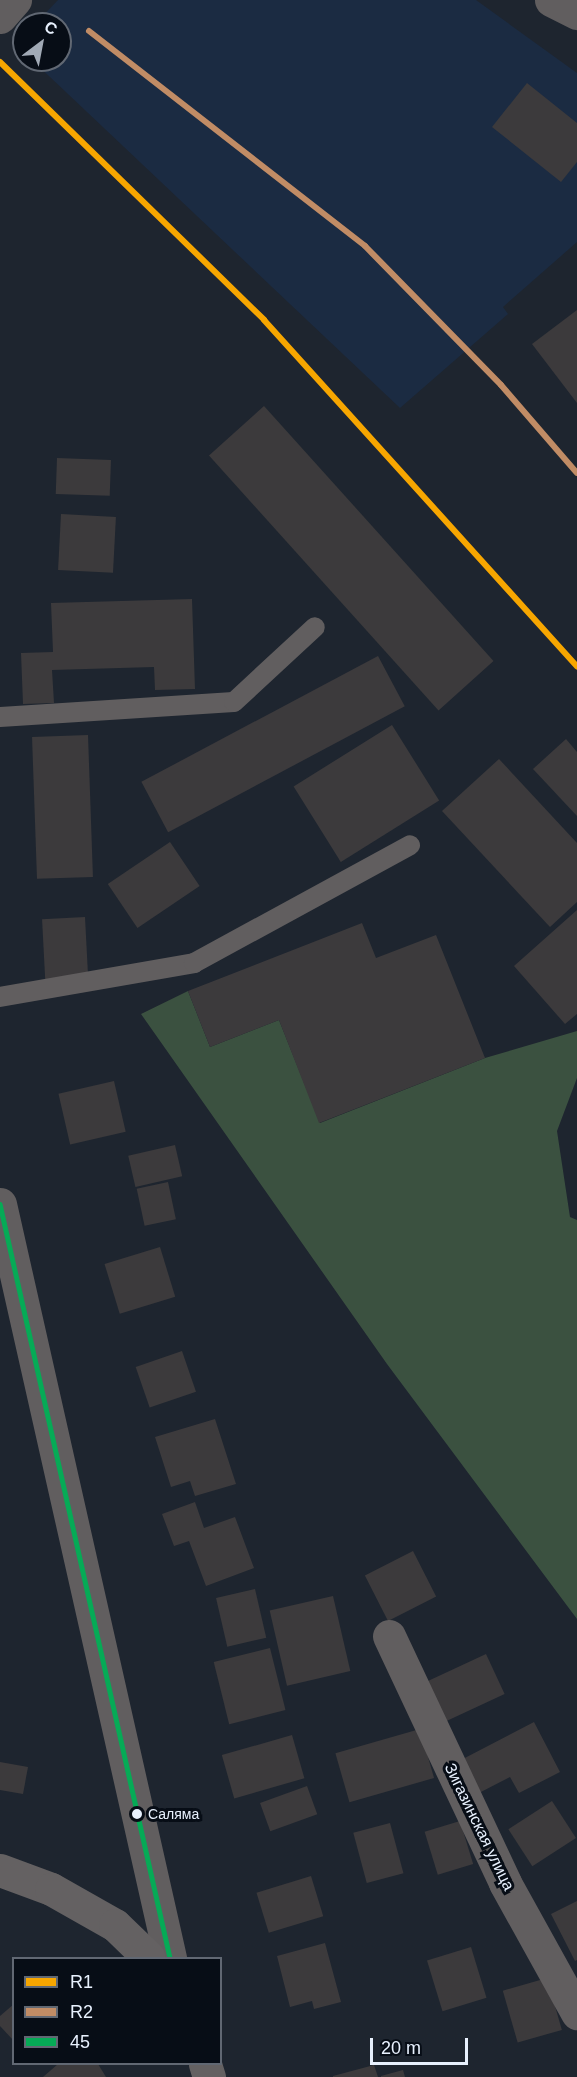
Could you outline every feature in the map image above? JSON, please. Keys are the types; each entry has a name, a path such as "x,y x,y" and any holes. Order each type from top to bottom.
{"street":[{"path":"0,17 15,0"},
{"path":"551,0 577,13"},
{"path":"0,1204 170,1957"},
{"name":"Зигазинская улица","path":"389,1636 505,1883 577,2013"},
{"path":"0,1870 51,1889 115,1925 147,1957"}],"lane":[{"path":"0,717 234,702 315,627"},
{"path":"0,997 194,963 410,845"}],"shaded area":[{"path":"58,0 476,0 577,73 577,242 503,307 508,314 400,408 45,72 72,72 72,12 46,12"}],"green space":[{"path":"188,991 210,1047 279,1020 320,1123 485,1058 577,1031 577,1078 557,1131 570,1217 577,1220 577,1619 387,1364 141,1014"}],"building":[{"path":"527,83 577,123 577,162 561,182 492,127"},
{"path":"577,310 577,403 532,344"},
{"path":"264,406 494,661 439,710 209,456"},
{"path":"57,458 111,460 110,496 56,494"},
{"path":"61,514 116,517 113,573 58,570"},
{"path":"192,599 195,689 155,690 154,667 52,670 54,703 23,704 21,653 53,652 51,603"},
{"path":"378,656 405,706 168,832 141,782"},
{"path":"392,725 439,800 341,862 294,786"},
{"path":"88,735 93,877 37,879 32,737"},
{"path":"566,739 577,752 577,816 533,769"},
{"path":"499,759 577,843 577,902 550,927 442,811"},
{"path":"170,842 200,886 137,928 108,884"},
{"path":"577,910 577,1014 565,1024 514,966"},
{"path":"85,917 88,977 45,979 42,919"},
{"path":"362,923 376,958 436,935 485,1058 319,1123 279,1020 210,1047 188,991"},
{"path":"114,1081 126,1132 70,1144 58,1094"},
{"path":"175,1145 182,1176 135,1187 128,1156"},
{"path":"168,1182 176,1219 145,1226 137,1189"},
{"path":"160,1247 175,1297 120,1314 105,1264"},
{"path":"182,1351 196,1392 150,1408 136,1367"},
{"path":"215,1419 236,1484 195,1496 190,1481 171,1487 155,1437"},
{"path":"195,1502 204,1528 235,1517 254,1568 206,1586 189,1541 174,1546 162,1514"},
{"path":"413,1551 436,1596 388,1621 365,1576"},
{"path":"255,1589 266,1638 227,1647 216,1598"},
{"path":"333,1596 350,1671 287,1686 270,1611"},
{"path":"270,1648 285,1710 229,1724 214,1662"},
{"path":"486,1654 505,1694 444,1722 425,1682"},
{"path":"534,1722 560,1772 519,1793 510,1777 477,1794 459,1761"},
{"path":"420,1729 434,1778 349,1802 335,1753"},
{"path":"292,1735 304,1778 234,1798 222,1755"},
{"path":"0,1762 28,1767 23,1794 0,1790"},
{"path":"307,1786 317,1814 270,1831 260,1803"},
{"path":"552,1801 576,1838 532,1866 508,1829"},
{"path":"460,1821 473,1864 438,1875 425,1832"},
{"path":"390,1823 403,1873 367,1883 353,1833"},
{"path":"311,1876 323,1916 269,1933 256,1893"},
{"path":"577,1901 577,1960 575,1961 551,1914"},
{"path":"325,1943 341,2002 314,2009 312,2001 290,2007 277,1956"},
{"path":"471,1947 486,1998 443,2011 427,1960"},
{"path":"547,1978 562,2030 518,2043 503,1991"},
{"path":"12,2006 12,2039 0,2026 0,2016"},
{"path":"57,2065 99,2065 106,2077 43,2077"},
{"path":"374,2065 378,2077 333,2077 333,2076"},
{"path":"403,2070 405,2077 381,2077 381,2076"}],"transit line":[{"name":"R2","path":"89,31 365,246 501,385 577,473"},
{"name":"R1","path":"0,62 264,320 577,666"},
{"name":"45","path":"0,1204 170,1957"}],"place":[{"name":"Саляма","path":"137,1814"}]}
